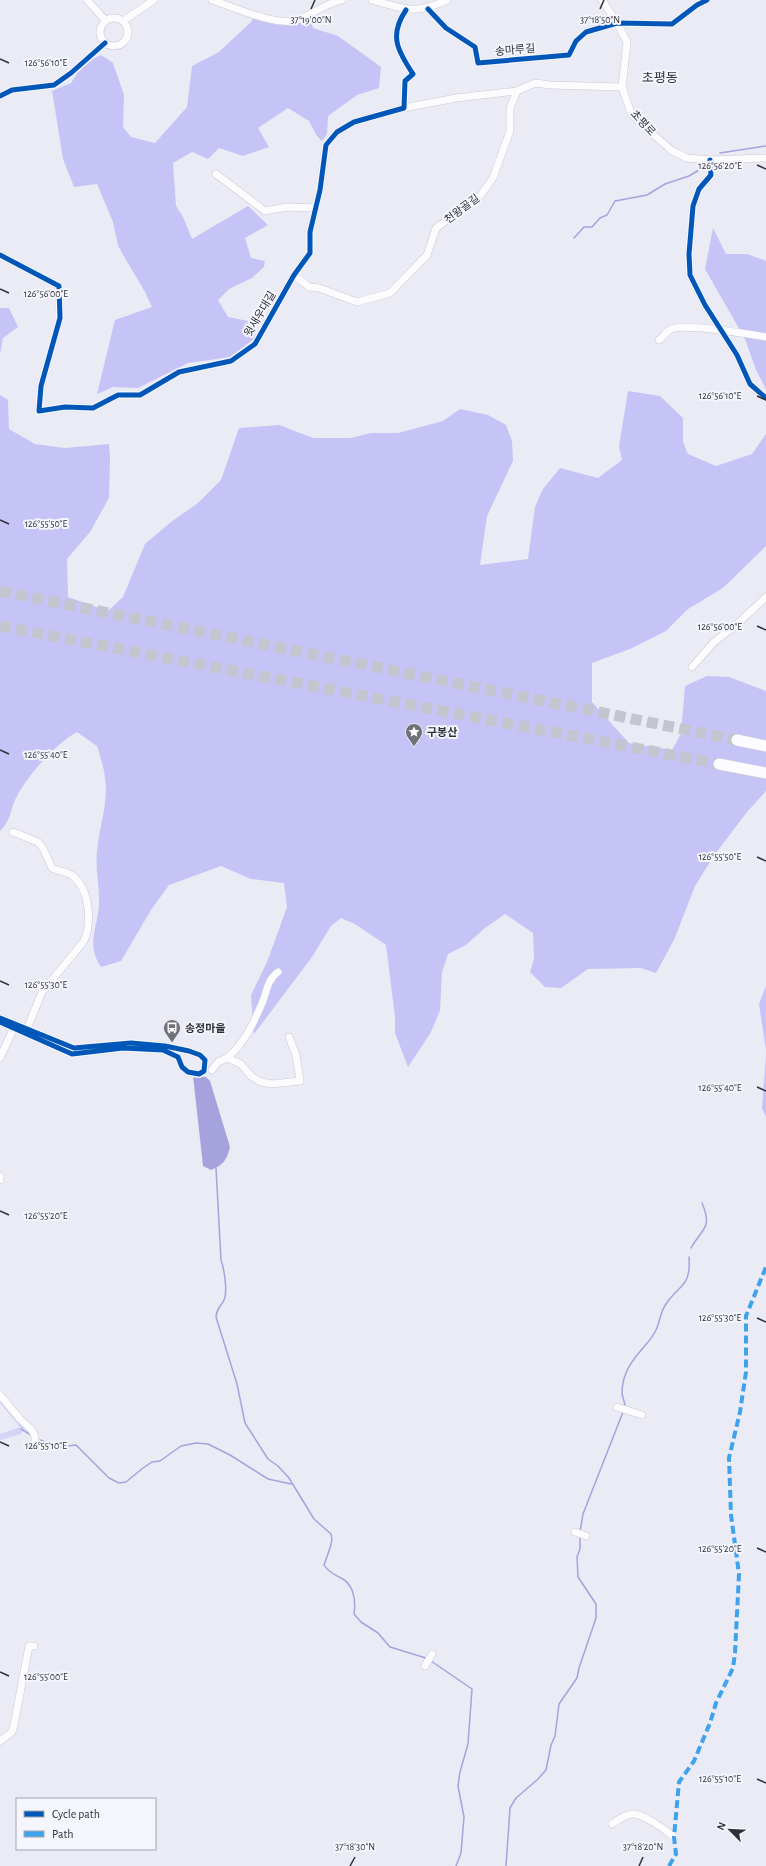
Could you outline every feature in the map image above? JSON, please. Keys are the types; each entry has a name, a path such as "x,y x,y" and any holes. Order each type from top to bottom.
{"highway":[{"path":"737,740 766,746"},
{"path":"719,764 766,772"}],"street":[{"path":"87,0 106,21"},
{"path":"125,23 154,0"},
{"path":"212,0 278,22 296,20 332,2 342,0"},
{"path":"372,0 406,10 428,9 447,0"},
{"name":"초평로","path":"602,0 617,23 626,42 622,87 631,113 672,151 687,158 710,160 766,158"},
{"path":"617,23 672,24 697,5 707,0"},
{"name":"송마루길","path":"428,9 446,28 475,47 478,63 569,55 576,41 586,32 617,23"},
{"path":"404,108 405,81 412,74 400,54 396,38 400,19 406,10"},
{"path":"114,18 125,23 128,33 124,42 116,46 111,46 105,43 100,33 101,28 106,21 114,18"},
{"path":"0,96 12,90 54,85 71,73 105,43"},
{"path":"517,91 535,83 550,85 622,87"},
{"name":"윗새우대길","path":"0,255 59,286 60,318 41,386 39,411 65,407 93,408 118,395 140,395 178,372 231,361 255,344 294,275 310,253 310,232 320,190 326,146 337,132 354,122 404,108 456,98 517,91"},
{"name":"천왕골길","path":"294,275 309,287 319,288 357,302 390,293 427,255 436,228 480,196 493,178 510,131 510,108 517,91"},
{"path":"710,160 711,175 699,189 693,206 689,254 690,275 737,355 750,384 766,398"},
{"path":"216,174 265,210 288,207 316,208"},
{"path":"660,340 671,329 695,328 766,337"},
{"path":"692,667 714,642 736,625 766,597"},
{"path":"12,832 38,842 43,848 52,868 71,874 76,878 89,905 88,934 84,941 42,992 26,1029"},
{"path":"212,1070 218,1062 227,1058 238,1049 247,1036 268,984 273,975 278,972"},
{"path":"0,1018 14,1026 72,1054 123,1048 163,1050 178,1057 182,1067 188,1072 199,1074 204,1071 205,1060 200,1055 189,1051 165,1046 132,1043 74,1048 26,1029 14,1026 0,1022"},
{"path":"0,1058 14,1026"},
{"path":"227,1058 241,1064 251,1076 261,1082 272,1084 300,1081 296,1055 289,1036"},
{"path":"0,1395 20,1419 31,1429 35,1436 35,1443"},
{"path":"617,1407 642,1415"},
{"path":"575,1532 586,1536"},
{"path":"0,1741 12,1732 29,1646 34,1646"},
{"path":"425,1666 432,1654"},
{"path":"612,1824 623,1817 635,1814 662,1826 674,1837"}],"shaded area":[{"path":"255,15 268,23 282,25 296,23 310,18 313,28 338,36 381,67 379,88 357,95 328,116 327,134 322,141 317,136 309,121 288,108 258,128 269,147 243,156 219,148 208,159 192,152 173,163 176,206 183,217 192,239 248,206 268,225 245,238 251,258 265,261 264,267 252,278 229,289 218,300 228,317 253,322 255,338 231,357 188,363 138,388 113,387 97,394 115,320 152,307 118,246 113,222 97,184 74,187 63,159 52,91 71,83 84,63 101,55 113,63 124,95 123,127 131,137 155,143 187,107 192,66 219,52 251,22"},
{"path":"713,228 726,254 747,254 766,261 766,389 756,370 745,339 705,269"},
{"path":"0,308 9,308 18,327 3,338 0,354"},
{"path":"628,391 660,396 683,418 683,442 688,454 716,466 752,454 766,434 766,546 723,588 688,609 666,631 630,649 592,663 592,702 629,743 672,750 681,734 685,686 707,676 729,677 766,691 766,791 747,812 713,857 695,886 674,940 656,973 641,968 588,969 561,988 545,987 530,972 534,959 533,933 505,914 485,928 466,945 448,954 442,972 440,1010 431,1032 408,1067 395,1033 395,1017 386,945 355,924 341,918 331,926 312,957 254,1034 251,995 267,962 287,907 284,883 251,879 221,866 169,885 151,910 121,961 101,967 94,951 93,944 99,905 97,851 105,805 106,787 104,770 97,746 77,732 60,744 42,761 27,780 16,798 7,823 0,831 0,395 8,400 9,429 35,444 65,448 109,444 109,498 90,532 67,559 68,597 108,611 123,597 145,544 171,522 198,503 221,480 239,428 279,425 313,438 351,438 371,433 398,433 443,421 460,409 488,415 506,425 512,441 513,461 487,516 480,565 528,559 535,507 543,489 560,468 598,478 622,460 619,446"},
{"path":"766,986 766,1050 759,1004"},
{"path":"766,1055 766,1117 762,1108"},
{"path":"193,1076 206,1077 210,1081 230,1147 224,1162 211,1170 203,1166"},
{"path":"0,1398 23,1424 24,1428 21,1434 0,1440 0,1434 20,1427 0,1403"}],"waterway":[{"path":"720,153 766,146"},
{"path":"574,238 584,227 592,227 600,218 607,215 615,201 647,195 665,184 689,176 704,167"},
{"path":"216,1168 221,1260 226,1286 224,1300 218,1309 216,1317 237,1384 245,1423 268,1459 278,1466 289,1478 314,1519 331,1534 332,1540 324,1565 329,1571 349,1584 354,1598 354,1614 361,1622 378,1633 390,1647 426,1658"},
{"path":"691,1248 705,1228 706,1218 702,1203"},
{"path":"625,1406 622,1391 626,1373 633,1361 653,1335 662,1310 686,1280 688,1275 689,1257"},
{"path":"580,1532 583,1514 623,1412"},
{"path":"21,1429 31,1435"},
{"path":"40,1440 59,1447 76,1445 109,1478 119,1483 126,1482 152,1462 160,1461 181,1446 196,1443 208,1444 230,1455 268,1479 291,1484"},
{"path":"506,1866 510,1808 516,1798 546,1770 551,1745 555,1736 559,1704 577,1678 596,1618 596,1604 578,1577 577,1557 580,1549 580,1536"},
{"path":"431,1661 472,1689 468,1744 460,1772 458,1786 464,1817 461,1853 456,1866"}],"tunnel":[{"path":"0,591 737,740"},
{"path":"0,626 719,764"}],"marked path":[{"path":"669,1866 676,1854 674,1837 679,1782 694,1761 710,1723 716,1703 733,1668 739,1574 731,1515 729,1458 740,1412 746,1372 746,1316 766,1267"}],"cycle path":[{"path":"428,9 446,28 475,47 478,63 569,55 576,41 586,32 617,23 672,24 697,5 707,0"},
{"path":"0,255 59,286 60,318 41,386 39,411 65,407 93,408 118,395 140,395 179,372 231,361 255,344 294,275 310,253 310,232 320,190 326,145 337,132 354,122 404,108 405,81 413,74 399,50 397,35 398,27 406,10"},
{"path":"0,96 12,90 54,85 71,73 105,43"},
{"path":"710,160 711,175 699,189 693,206 689,254 690,275 705,305 737,355 750,384 766,398"},
{"path":"0,1018 74,1048 131,1043 165,1046 189,1051 200,1055 205,1060 204,1071 199,1074 188,1072 182,1067 178,1057 163,1050 123,1048 72,1054 0,1022"}],"place":[{"name":"구봉산","path":"414,747"},
{"name":"송정마을","path":"172,1043"}],"district":[{"name":"초평동","path":"660,78"}]}
